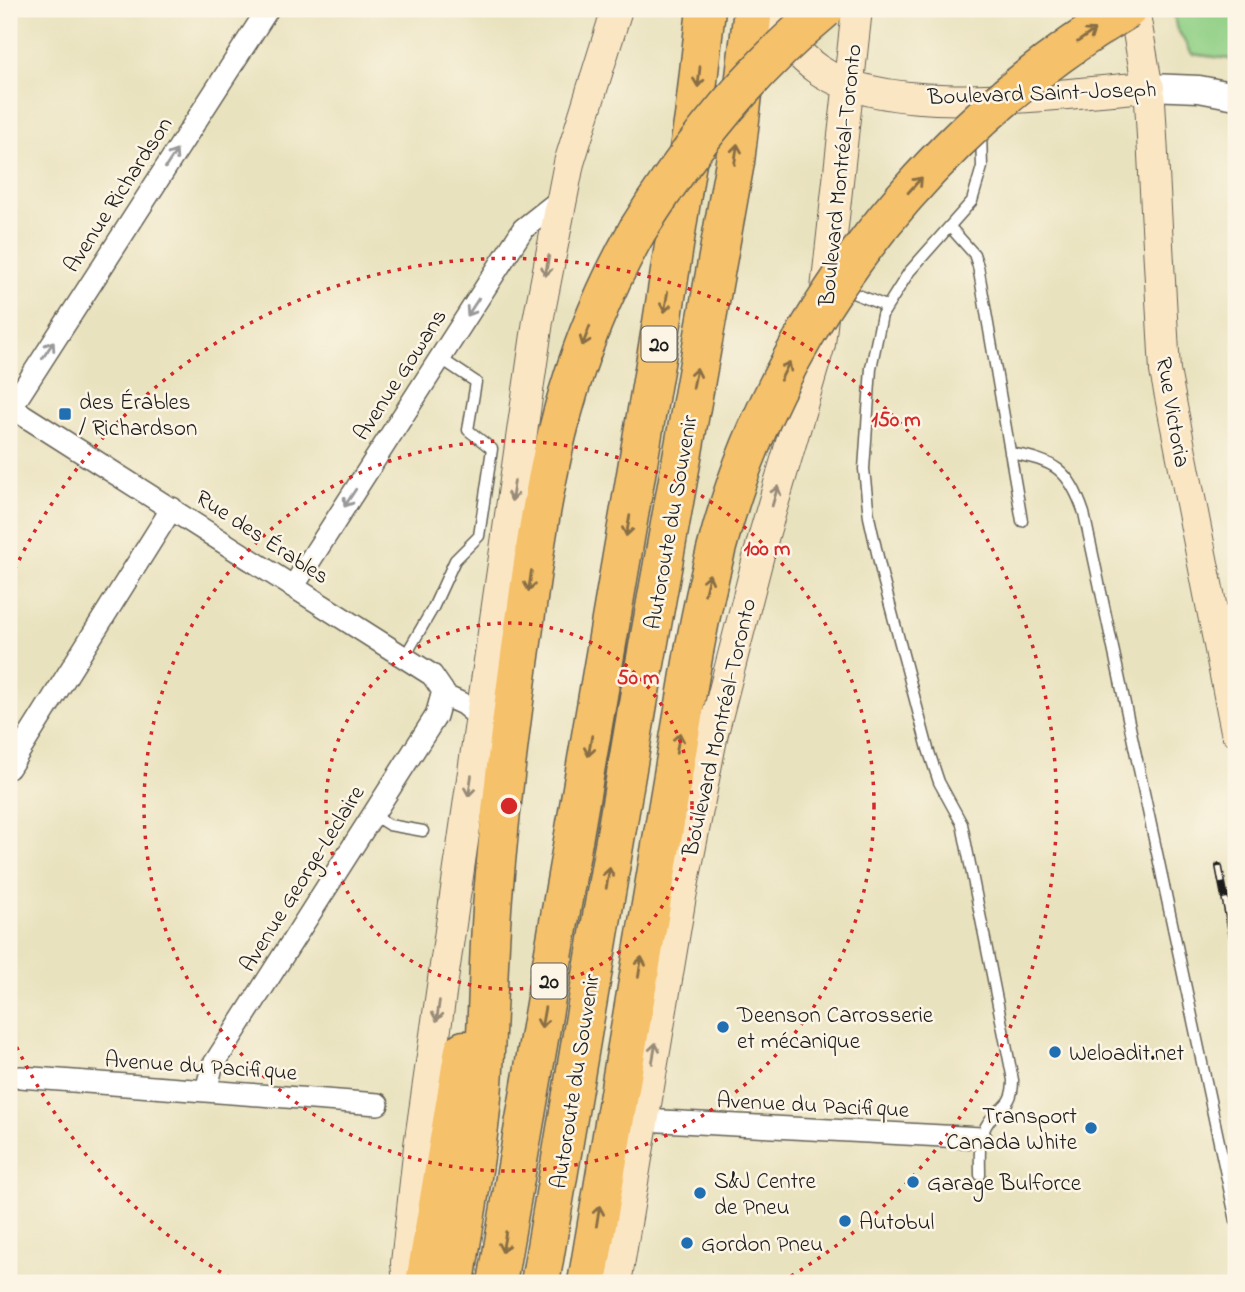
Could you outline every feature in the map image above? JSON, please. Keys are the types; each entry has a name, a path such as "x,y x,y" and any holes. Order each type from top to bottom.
{"highway":[{"name":"Autoroute du Souvenir","path":"496,1283 664,311 694,117 706,9"},
{"name":"Autoroute du Souvenir","path":"540,1283 641,686 733,174 753,9"},
{"path":"455,1283 480,1117 493,897 520,653 549,461 578,356 604,293 637,231 702,134 766,63 825,9"},
{"path":"587,1283 694,651 715,550 749,448 802,340 843,275 896,206 957,139 1045,64 1128,9"},
{"path":"425,1283 452,1112 493,897"}],"main road":[{"path":"408,1283 406,1264 411,1204 527,390 561,199 580,122 617,9"},
{"name":"Boulevard Saint-Joseph","path":"764,9 815,68 849,85 902,96 979,98 1149,87"},
{"name":"Boulevard Montréal-Toronto","path":"616,1283 710,746 764,535 815,364 827,284 857,9"},
{"name":"Rue Victoria","path":"1133,9 1149,87 1166,371 1236,731"}],"street":[{"name":"Avenue Richardson","path":"10,407 268,9"},
{"name":"Boulevard Saint-Joseph","path":"1149,87 1199,89 1236,96"},
{"name":"Avenue Gowans","path":"293,587 523,229 561,199"},
{"name":"Rue des Érables","path":"10,407 436,679 443,695 463,704 480,718"},
{"path":"9,768 172,508"},
{"name":"Avenue George-Leclaire","path":"206,1091 212,1067 436,716 443,695"},
{"name":"Avenue du Pacifique","path":"20,1077 378,1104"},
{"name":"Avenue du Pacifique","path":"643,1120 981,1138"}],"lane":[{"path":"979,98 982,155 977,190 950,227 909,272 887,306 871,368 865,450 866,490 882,575 933,765 962,824 1013,1080 1009,1102 987,1123 981,1138 980,1175"},
{"path":"950,227 974,254 1022,521"},
{"path":"827,284 887,306"},
{"path":"404,658 433,608 455,560 479,536 492,449 468,430 476,383 440,358"},
{"path":"1010,453 1040,458 1062,472 1072,482 1083,513 1236,1221"},
{"path":"373,814 389,825 423,831"}],"green space":[{"path":"1173,9 1236,9 1236,60 1192,54 1176,27"}],"railway":[{"path":"1219,867 1236,954"}],"place":[{"name":"des Érables / Richardson","path":"65,414"},
{"name":"Deenson Carrosserie et mécanique","path":"723,1027"},
{"name":"Weloadit.net","path":"1055,1052"},
{"name":"Transport Canada White","path":"1091,1128"},
{"name":"Garage Bulforce","path":"913,1182"},
{"name":"S&J Centre de Pneu","path":"700,1193"},
{"name":"Autobul","path":"845,1221"},
{"name":"Gordon Pneu","path":"687,1243"}]}
